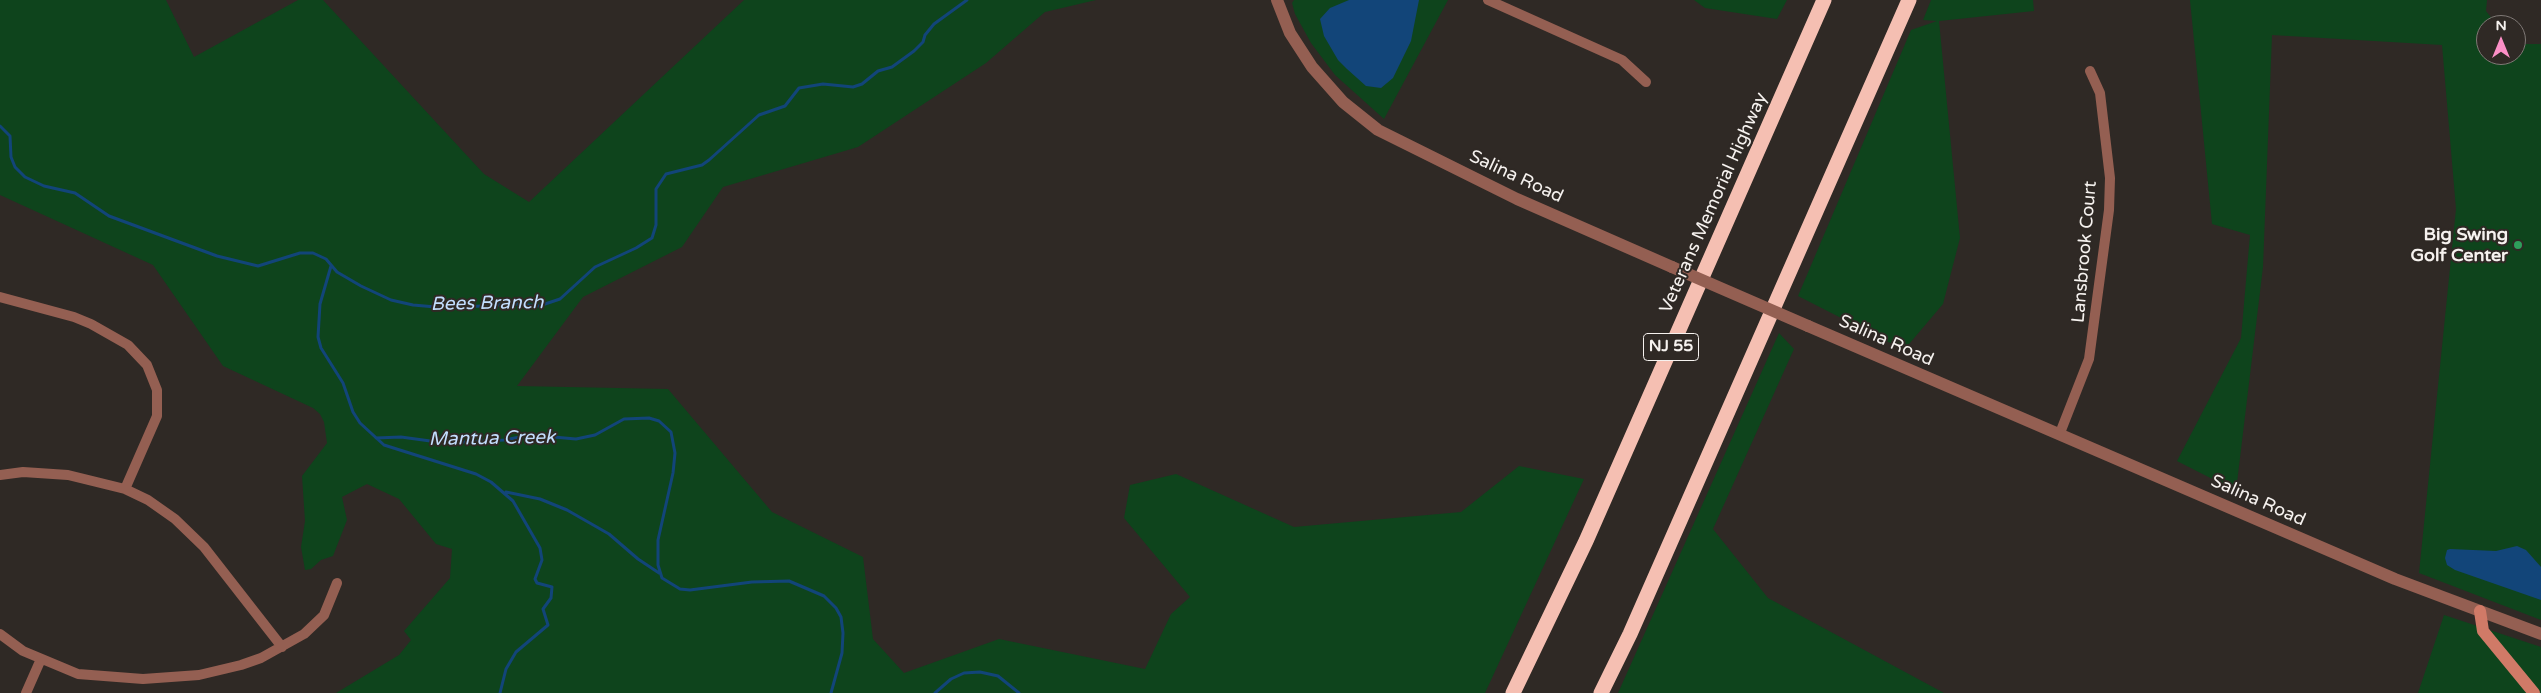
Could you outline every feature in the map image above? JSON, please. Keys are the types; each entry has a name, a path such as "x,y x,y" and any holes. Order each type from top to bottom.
{"highway":[{"name":"Veterans Memorial Highway","path":"1513,693 1586,541 1824,0"},
{"path":"1601,693 1630,634 1909,0"}],"main road":[{"path":"2480,611 2482,631 2534,693"}],"street":[{"name":"Salina Road","path":"1277,0 1290,34 1312,67 1343,102 1378,130 1518,199 1808,326 2060,433 2339,555 2541,634"},
{"path":"1488,0 1622,60 1646,82"},
{"name":"Lansbrook Court","path":"2060,433 2089,359 2109,210 2110,178 2100,93 2090,71"},
{"path":"0,297 61,313 91,324 128,346 147,365 157,390 156,416 125,489"},
{"path":"0,475 23,472 68,475 125,489 162,509 191,533 282,647"},
{"path":"0,634 23,651 41,660 88,675 120,679 170,678 199,675 241,666 282,647 316,625 324,615 337,583"},
{"path":"26,693 41,660"}],"green space":[{"path":"0,0 166,0 194,57 298,0 323,0 484,174 529,202 744,0 1096,0 1045,12 986,63 858,147 723,187 682,247 583,297 517,386 668,389 772,512 863,557 873,639 904,673 999,639 1145,669 1171,614 1190,597 1124,518 1130,485 1176,474 1294,527 1461,512 1519,466 1584,479 1485,693 336,693 399,655 411,640 404,631 450,578 452,549 436,544 399,499 367,484 342,497 347,520 333,556 321,560 311,569 305,570 301,547 305,521 302,476 327,443 324,422 320,414 313,408 223,366 153,265 0,195"},
{"path":"1294,0 1448,0 1384,119 1335,75 1311,43 1295,14 1292,3"},
{"path":"1694,0 1787,0 1777,19 1705,8"},
{"path":"1931,0 2033,0 2034,11 1939,21 1960,238 1943,304 1904,350 1798,296 1911,30 1937,21 1923,20"},
{"path":"2190,0 2487,0 2486,11 2489,15 2476,15 2476,65 2526,65 2526,44 2541,44 2541,620 2419,573 2456,209 2442,45 2272,35 2263,267 2236,491 2177,461 2241,338 2250,235 2212,224"},
{"path":"1779,333 1794,349 1713,529 1768,598 1944,693 1618,693"},
{"path":"2444,615 2541,647 2541,693 2418,693"}],"water":[{"path":"1349,0 1419,0 1411,41 1393,78 1381,88 1366,86 1347,69 1338,60 1324,36 1320,19 1330,8"},
{"path":"2517,546 2526,550 2541,567 2541,600 2455,570 2447,565 2445,558 2447,550 2450,549 2496,551"}],"waterway":[{"name":"Bees Branch","path":"0,126 10,136 11,157 15,167 25,177 44,186 75,193 109,216 217,256 258,266 300,253 313,253 326,259 337,272 361,286 391,300 413,305 447,308 515,304 539,306 560,299 595,267 636,248 652,238 656,225 656,189 666,174 702,165 759,115 785,106 799,88 823,84 853,87 862,84 878,71 892,67 923,42 925,35 934,24 967,0"},
{"path":"331,266 320,304 318,337 321,348 343,383 353,412 360,423 384,445 476,474 491,482 513,501 540,548 542,560 535,579 537,583 552,587 551,598 543,609 548,625 516,652 506,669 500,693"},
{"name":"Mantua Creek","path":"376,438 401,437 445,443 504,440 531,435 576,439 595,435 624,419 649,418 659,421 671,432 675,453 673,473 658,540 658,565 662,578 680,589 690,590 752,582 789,581 824,596 836,608 841,617 843,633 842,653 831,693"},
{"path":"506,492 540,499 567,510 609,534 638,559 659,573"},
{"name":"Mantua Creek","path":"935,693 951,679 964,673 980,672 998,676 1019,693"}],"place":[{"name":"Big Swing Golf Center","path":"2518,245"}]}
